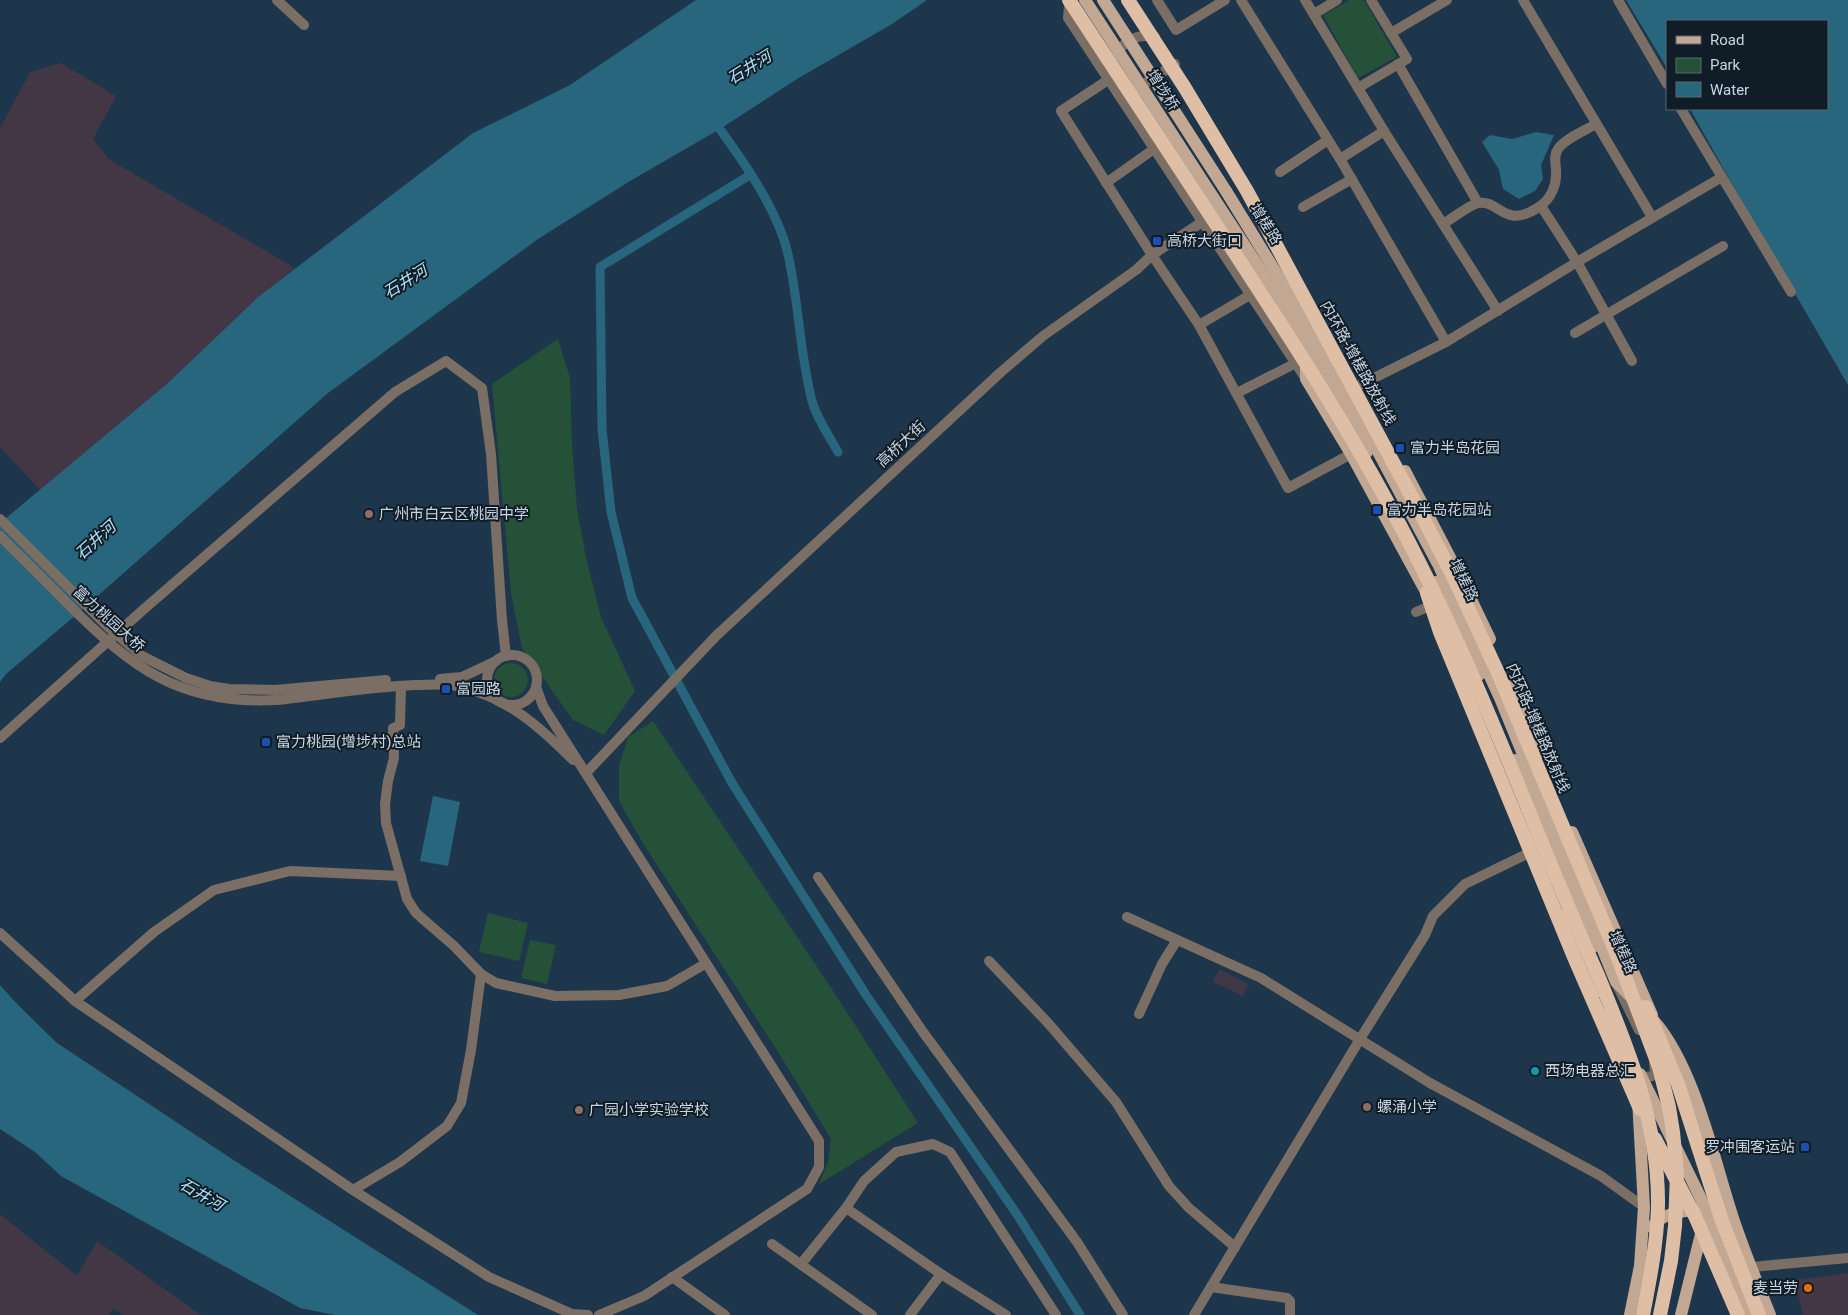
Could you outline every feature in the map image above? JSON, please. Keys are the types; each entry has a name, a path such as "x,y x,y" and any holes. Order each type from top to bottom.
{"highway":[{"path":"1069,0 1327,396 1360,452 1413,550 1480,691 1615,1015 1645,1102 1653,1144 1658,1206 1652,1264 1643,1315"},
{"name":"内环路-增槎路放射线","path":"1128,0 1185,88 1247,191 1454,578 1499,675 1615,950"},
{"path":"1413,550 1440,632 1629,1087 1687,1201 1738,1315"},
{"path":"1615,950 1644,1002 1666,1053 1688,1114 1722,1221 1759,1315"},
{"name":"增槎路","path":"1615,950 1659,1067 1670,1107 1677,1174 1675,1226 1671,1261 1660,1315"}],"main road":[{"name":"增埗桥","path":"1085,0 1213,197"},
{"name":"增埗桥","path":"1103,0 1226,191"},
{"name":"增槎路","path":"1226,191 1262,249 1345,393 1432,551 1472,634 1528,764 1616,982 1655,1022 1672,1046 1687,1080 1714,1157 1706,1209 1681,1315"},
{"name":"增槎路","path":"1213,197 1274,290 1302,356 1355,430 1445,599 1538,814 1600,966 1615,1020 1627,1050 1638,1098 1644,1207 1642,1247 1630,1315"},
{"path":"1262,249 1298,272 1435,525 1478,613 1655,1022"},
{"path":"1302,356 1306,379 1351,454 1433,605 1586,966 1615,1020"},
{"path":"1331,420 1355,430"},
{"path":"1375,446 1401,463"},
{"path":"1432,551 1435,525"},
{"path":"1527,724 1528,764"},
{"path":"1627,1050 1706,1209 1749,1315"},
{"path":"1714,1157 1733,1217 1770,1315"},
{"path":"1642,1247 1658,1220 1670,1215 1706,1209 1725,1210 1733,1217"}],"street":[{"path":"277,0 304,25"},
{"path":"1074,0 1069,6 1068,18 1250,295 1302,356 1237,393"},
{"path":"1135,0 1161,38 1249,183 1298,272"},
{"path":"1157,0 1176,30 1225,0"},
{"path":"1241,0 1352,179 1446,342"},
{"path":"1305,0 1384,131 1498,311"},
{"path":"1314,14 1337,0"},
{"path":"1358,88 1407,59 1371,0"},
{"path":"1391,33 1447,0"},
{"path":"1523,0 1652,217"},
{"path":"1618,0 1666,82"},
{"path":"1161,38 1141,35 1131,38 1116,53 1111,63 1108,80 1061,111 1152,255 1199,325 1288,488 1351,454"},
{"path":"1121,99 1176,63"},
{"path":"1398,64 1478,203"},
{"path":"1682,110 1792,292"},
{"path":"1443,224 1478,203 1486,203 1510,216 1520,215 1541,206 1554,188 1556,173 1554,157 1561,144 1596,124"},
{"path":"1340,159 1384,131"},
{"path":"1280,172 1328,140"},
{"path":"1106,183 1154,150"},
{"path":"1345,393 1446,342 1722,176"},
{"path":"1303,207 1352,179"},
{"path":"1541,206 1608,314 1632,361"},
{"name":"高桥大街","path":"586,773 735,618 1001,372 1044,336 1136,270 1152,255 1202,222"},
{"path":"1574,333 1723,246"},
{"path":"1199,325 1250,295"},
{"path":"0,738 144,609 395,392 446,361 482,388 491,454 506,656"},
{"name":"富力桃园大桥","path":"0,519 109,628 142,656 186,678 210,686 275,695"},
{"name":"富力桃园大桥","path":"0,536 98,634 127,658 151,673 176,685 214,697 242,701 275,695"},
{"path":"1416,612 1445,599"},
{"path":"275,695 374,681 451,679 469,674 506,656 517,656 529,662 536,674 536,687 543,706 819,1142 819,1167 807,1189 644,1296 599,1315"},
{"path":"496,661 488,673 487,683 493,697 501,703 520,704 532,695 536,687"},
{"path":"275,695 401,686 458,686 483,694 522,714 539,727 586,773"},
{"path":"401,686 400,725 393,728 394,758 385,804 386,823 407,899 416,913 454,946 481,974 496,983 555,996 619,995 667,986 705,964"},
{"path":"1524,820 1538,814"},
{"path":"1194,1315 1360,1039 1425,936 1434,916 1465,884 1536,850"},
{"path":"75,1001 154,932 214,890 290,871 401,876"},
{"path":"818,877 922,1032 1077,1242 1124,1315"},
{"path":"1126,917 1261,978 1430,1083 1601,1176 1644,1207"},
{"path":"0,933 75,1001 353,1190 489,1277 572,1314 588,1315"},
{"path":"1139,1014 1162,964 1177,940"},
{"path":"989,960 1048,1023 1116,1102 1169,1186 1189,1208 1235,1247"},
{"path":"353,1190 400,1162 447,1126 461,1102 481,974"},
{"path":"1616,982 1655,1064 1655,1073 1652,1076 1642,1078"},
{"path":"801,1264 846,1208 864,1181 896,1152 933,1144 950,1152 1056,1315"},
{"path":"846,1208 940,1274 1006,1315"},
{"path":"772,1244 866,1313"},
{"path":"1752,1267 1848,1258"},
{"path":"910,1315 940,1274"},
{"path":"672,1277 725,1315"},
{"path":"1211,1287 1287,1298 1290,1301 1290,1315"}],"shaded area":[{"path":"61,63 116,96 93,139 110,160 295,268 258,297 169,382 40,490 0,447 0,128 30,72"},
{"path":"1219,969 1249,984 1243,996 1213,982"},
{"path":"0,1214 77,1276 97,1241 201,1315 123,1315 114,1309 108,1315 0,1315"},
{"path":"1848,1273 1848,1315 1803,1315 1795,1280"}],"green space":[{"path":"1350,0 1364,0 1397,57 1358,78 1323,15"},
{"path":"558,339 570,378 577,509 586,558 601,617 635,691 604,735 573,720 522,648 511,594 492,384"},
{"path":"511,663 518,664 523,668 527,673 527,687 523,692 518,696 511,697 504,696 499,692 495,687 494,680 495,673 499,668 504,664"},
{"path":"653,721 837,997 918,1123 819,1184 828,1162 831,1139 780,1055 644,845 619,801 619,766 628,737"},
{"path":"488,913 528,923 519,961 479,952"},
{"path":"530,940 556,945 547,984 521,978"}],"water":[{"name":"石井河","path":"696,0 927,0 892,24 797,79 720,129 630,181 538,239 328,393 76,615 6,674 0,682 0,523 169,382 258,297 473,133 570,85"},
{"path":"1626,0 1848,0 1848,385 1691,110 1828,110 1828,20 1666,20 1666,66"},
{"path":"1536,132 1554,135 1541,165 1543,179 1535,191 1519,199 1503,189 1499,170 1482,142 1490,135 1512,139"},
{"path":"433,796 460,802 448,866 420,861"},
{"name":"石井河","path":"0,985 57,1043 235,1161 478,1315 335,1315 300,1308 61,1176 35,1152 0,1129"}],"waterway":[{"path":"714,121 756,182 782,233 791,269 804,363 812,401 820,421 838,452"},
{"path":"750,175 600,267 602,429 611,512 632,598 732,783 866,995 1018,1216 1080,1315"}],"place":[{"name":"高桥大街口","path":"1157,241"},
{"name":"富力半岛花园","path":"1400,448"},
{"name":"富力半岛花园站","path":"1377,510"},
{"name":"广州市白云区桃园中学","path":"369,514"},
{"name":"富园路","path":"446,689"},
{"name":"富力桃园(增埗村)总站","path":"266,742"},
{"name":"西场电器总汇","path":"1535,1071"},
{"name":"螺涌小学","path":"1367,1107"},
{"name":"广园小学实验学校","path":"579,1110"},
{"name":"罗冲围客运站","path":"1805,1147"},
{"name":"麦当劳","path":"1808,1288"}]}
